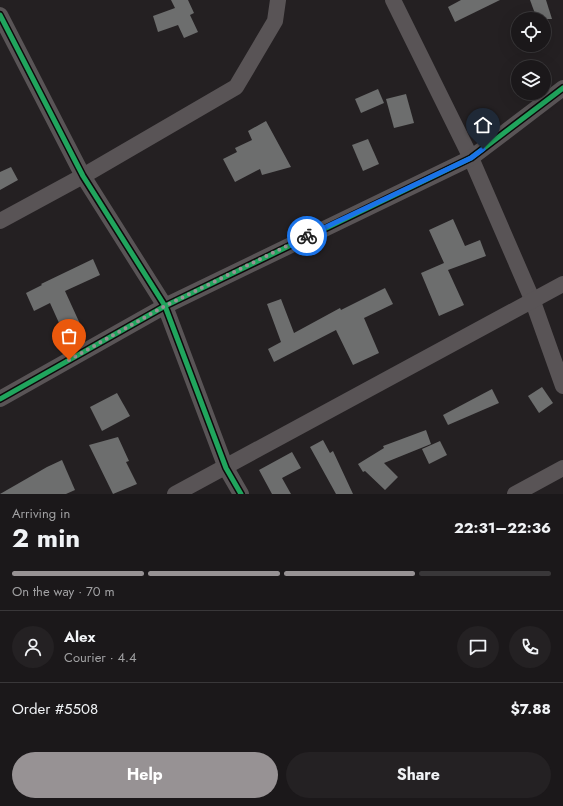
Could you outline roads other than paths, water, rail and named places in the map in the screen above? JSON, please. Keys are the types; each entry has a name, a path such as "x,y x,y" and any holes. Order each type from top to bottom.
{"street":[{"path":"0,221 83,176 236,87 275,21 278,0"},
{"path":"393,0 471,158 532,299 563,386"},
{"path":"0,15 83,176 165,306 226,468 241,494"},
{"path":"0,399 165,306 471,158 563,88"},
{"path":"176,494 226,468 532,299 563,284"},
{"path":"515,494 563,468"}]}
